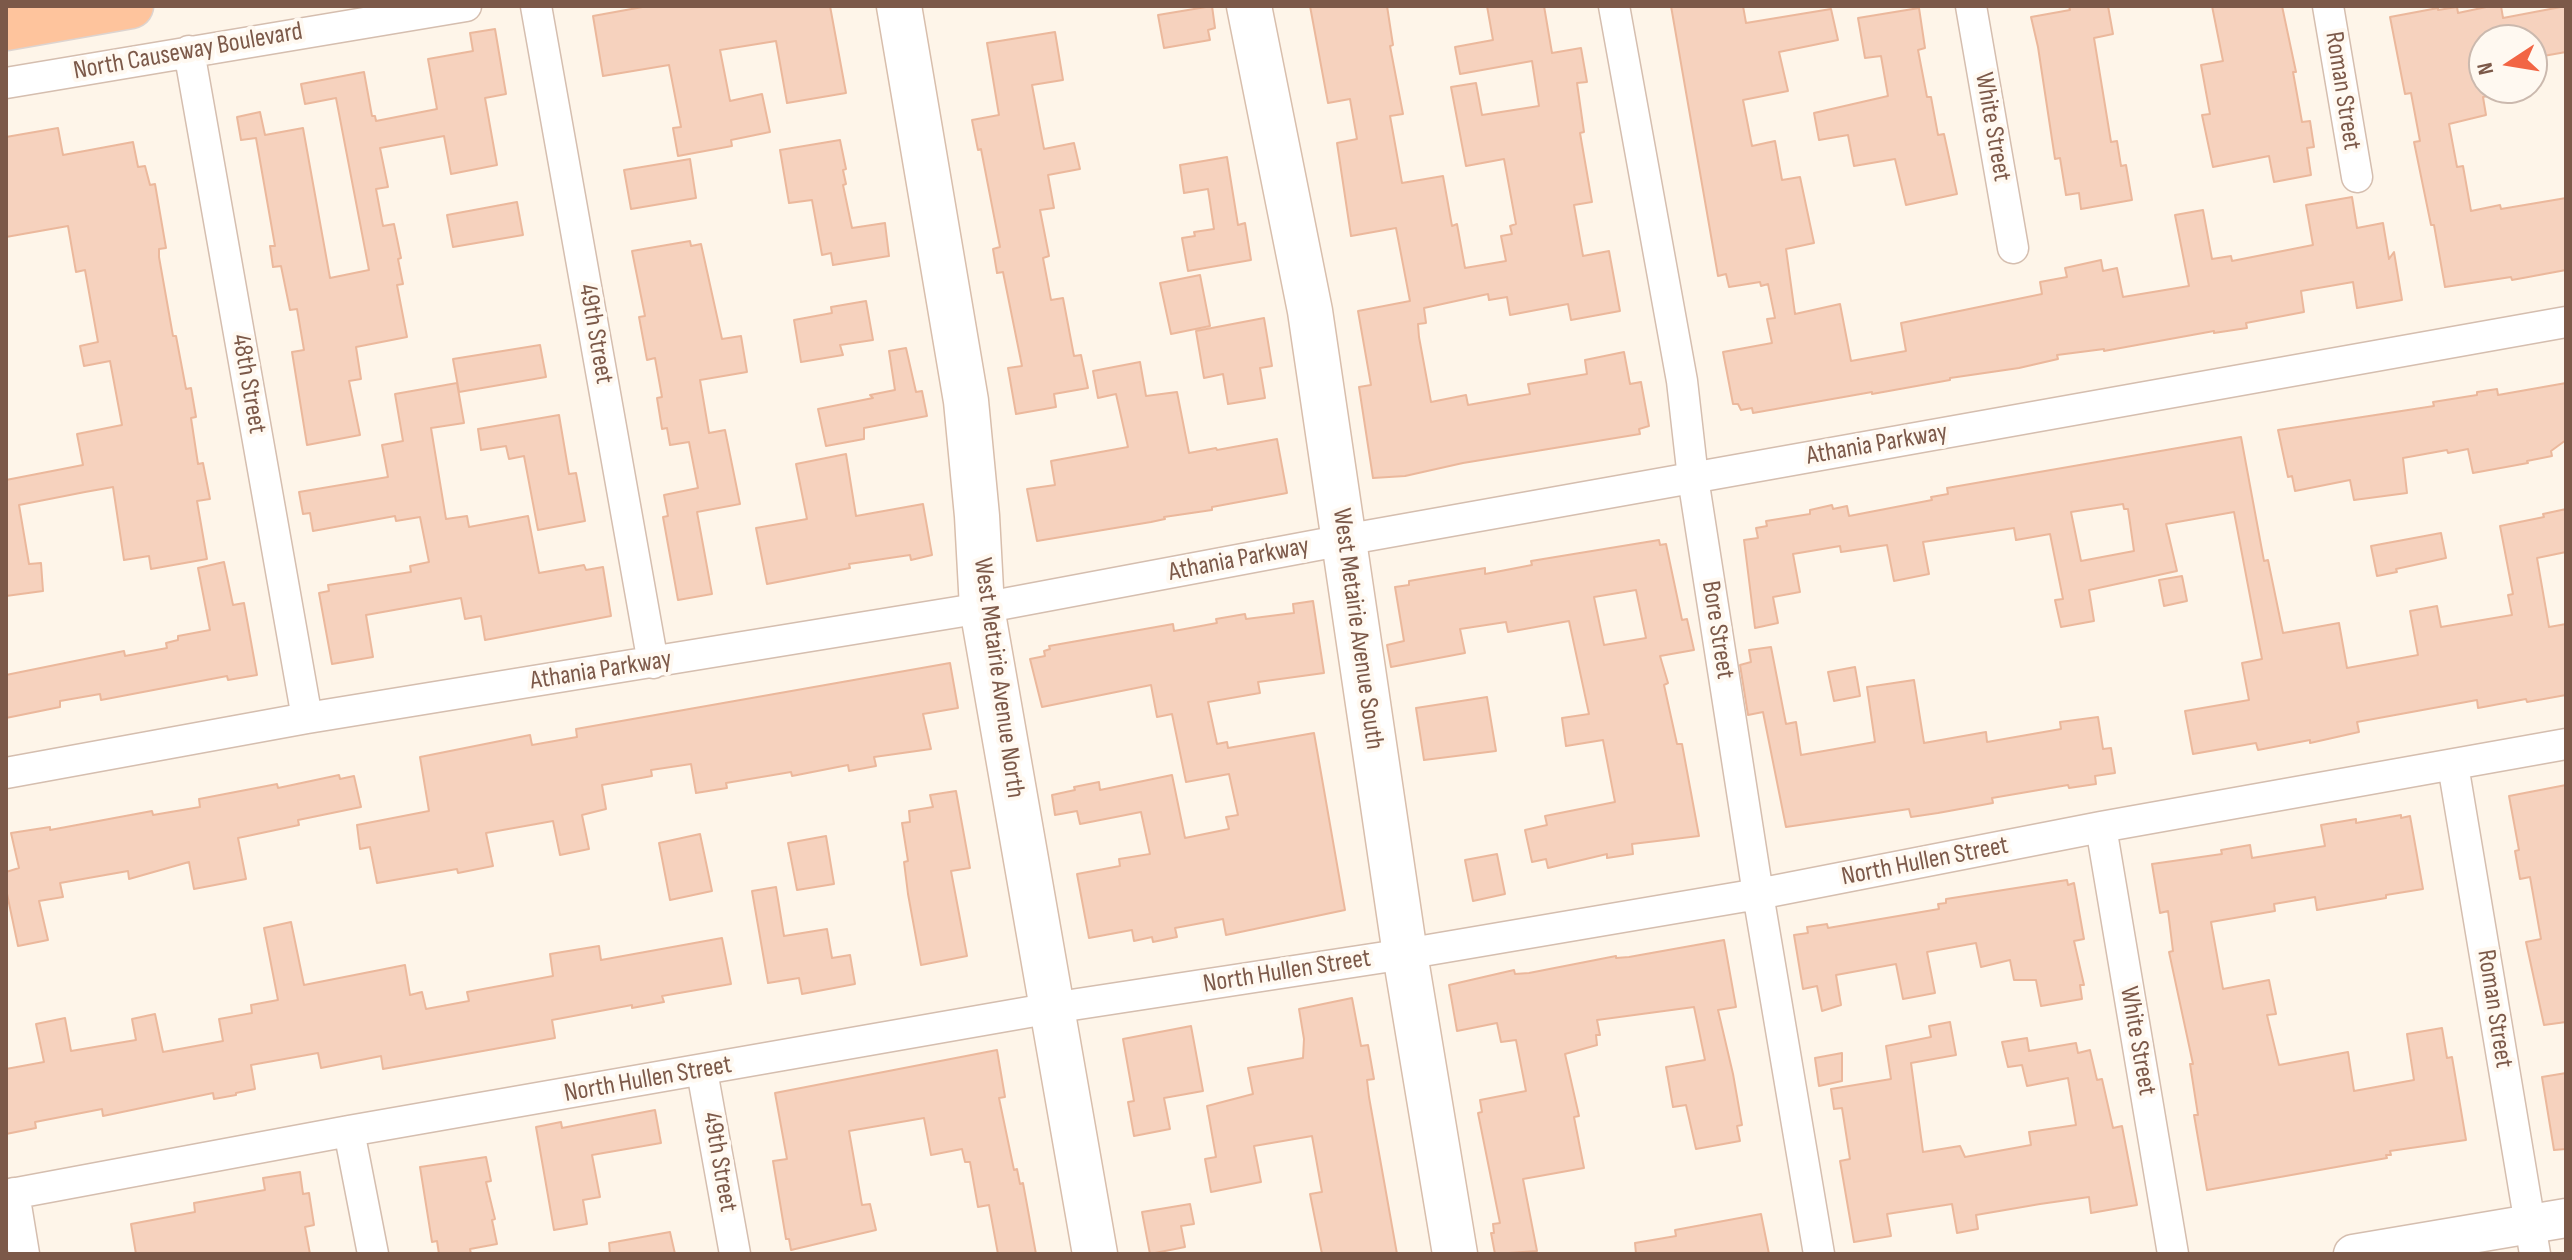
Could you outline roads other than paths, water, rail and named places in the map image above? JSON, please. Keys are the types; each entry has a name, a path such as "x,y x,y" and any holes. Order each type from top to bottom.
{"highway":[{"path":"6,28 131,6"}],"main road":[{"name":"West Metairie Avenue North","path":"899,6 966,401 982,608 1095,1254"},
{"name":"West Metairie Avenue South","path":"1249,6 1310,311 1405,954 1455,1254"}],"street":[{"name":"North Causeway Boulevard","path":"6,83 466,6"},
{"name":"49th Street","path":"536,6 653,663"},
{"name":"Bore Street","path":"1614,6 1682,381 1693,478 1758,894 1819,1254"},
{"name":"White Street","path":"1971,6 2013,248"},
{"name":"Roman Street","path":"2328,6 2357,177"},
{"name":"48th Street","path":"189,51 307,718"},
{"name":"Athania Parkway","path":"6,773 307,718 982,608 1344,540 2566,322"},
{"name":"North Hullen Street","path":"10,1194 349,1131 1052,1008 1405,954 1758,894 2101,827 2566,744"},
{"name":"Roman Street","path":"2453,765 2543,1232"},
{"name":"White Street","path":"2101,827 2173,1254"},
{"name":"49th Street","path":"702,1071 735,1254"},
{"path":"349,1131 373,1254"},
{"path":"10,1194 24,1254"},
{"path":"2353,1254 2543,1232"}]}
